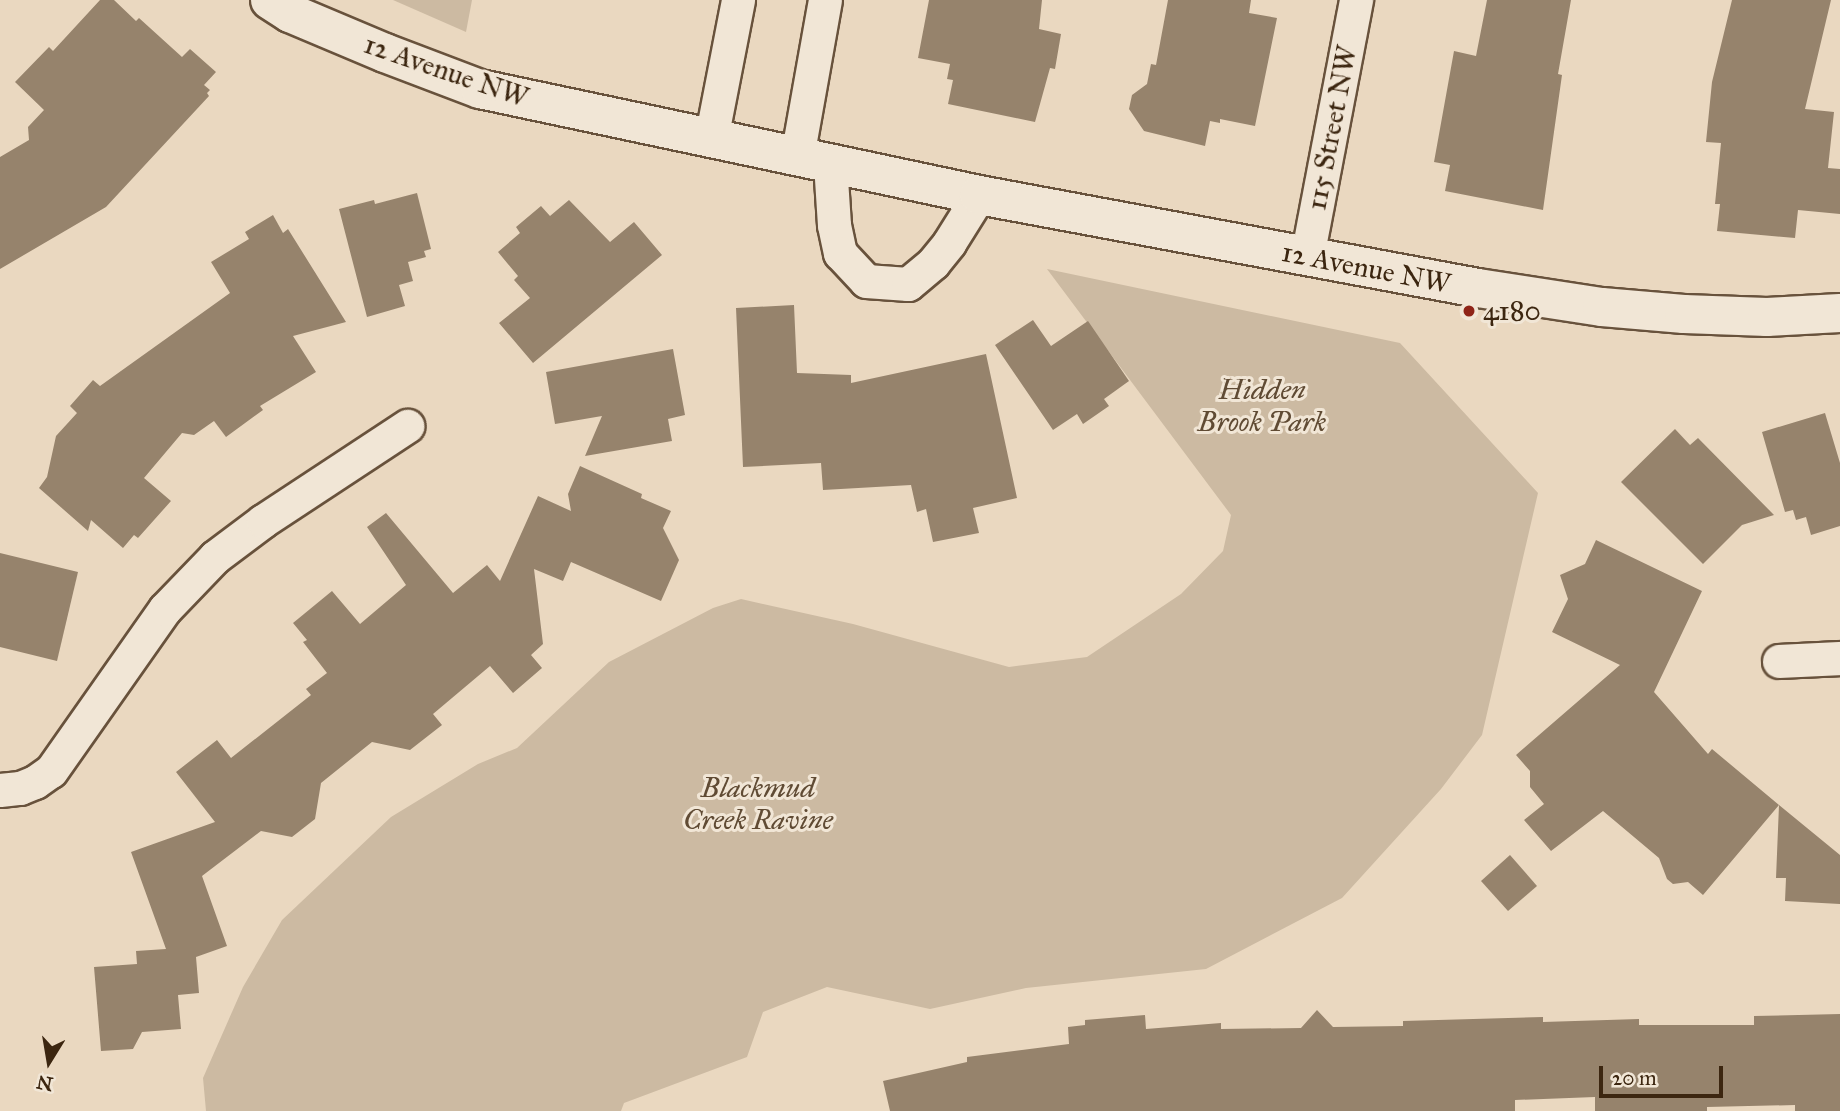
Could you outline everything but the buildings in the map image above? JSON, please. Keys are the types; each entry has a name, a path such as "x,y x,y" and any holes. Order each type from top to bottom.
{"street":[{"name":"12 Avenue NW","path":"270,0 290,13 480,89 979,195 1478,288 1602,307 1767,317 1840,313"},
{"path":"711,139 738,0"},
{"path":"825,0 813,160 840,253 866,281 908,284 941,253 979,195"},
{"name":"115 Street NW","path":"1307,257 1356,0"},
{"path":"0,790 20,788 51,771 166,609 215,557 263,520 407,426"},
{"path":"1779,661 1840,659"}],"green space":[{"path":"393,0 472,0 466,32"},
{"name":"Blackmud Creek Ravine","path":"1047,269 1400,343 1538,493 1482,735 1441,789 1342,898 1206,969 1026,988 930,1009 827,987 763,1012 747,1057 624,1103 621,1111 206,1111 203,1078 243,987 282,920 391,817 478,764 517,748 609,662 713,608 741,599 853,624 1009,667 1087,657 1181,594 1223,551 1231,515"}],"place":[{"name":"4180","path":"1469,311"}],"park label":[{"name":"Hidden Brook Park","path":"1262,406"}]}
